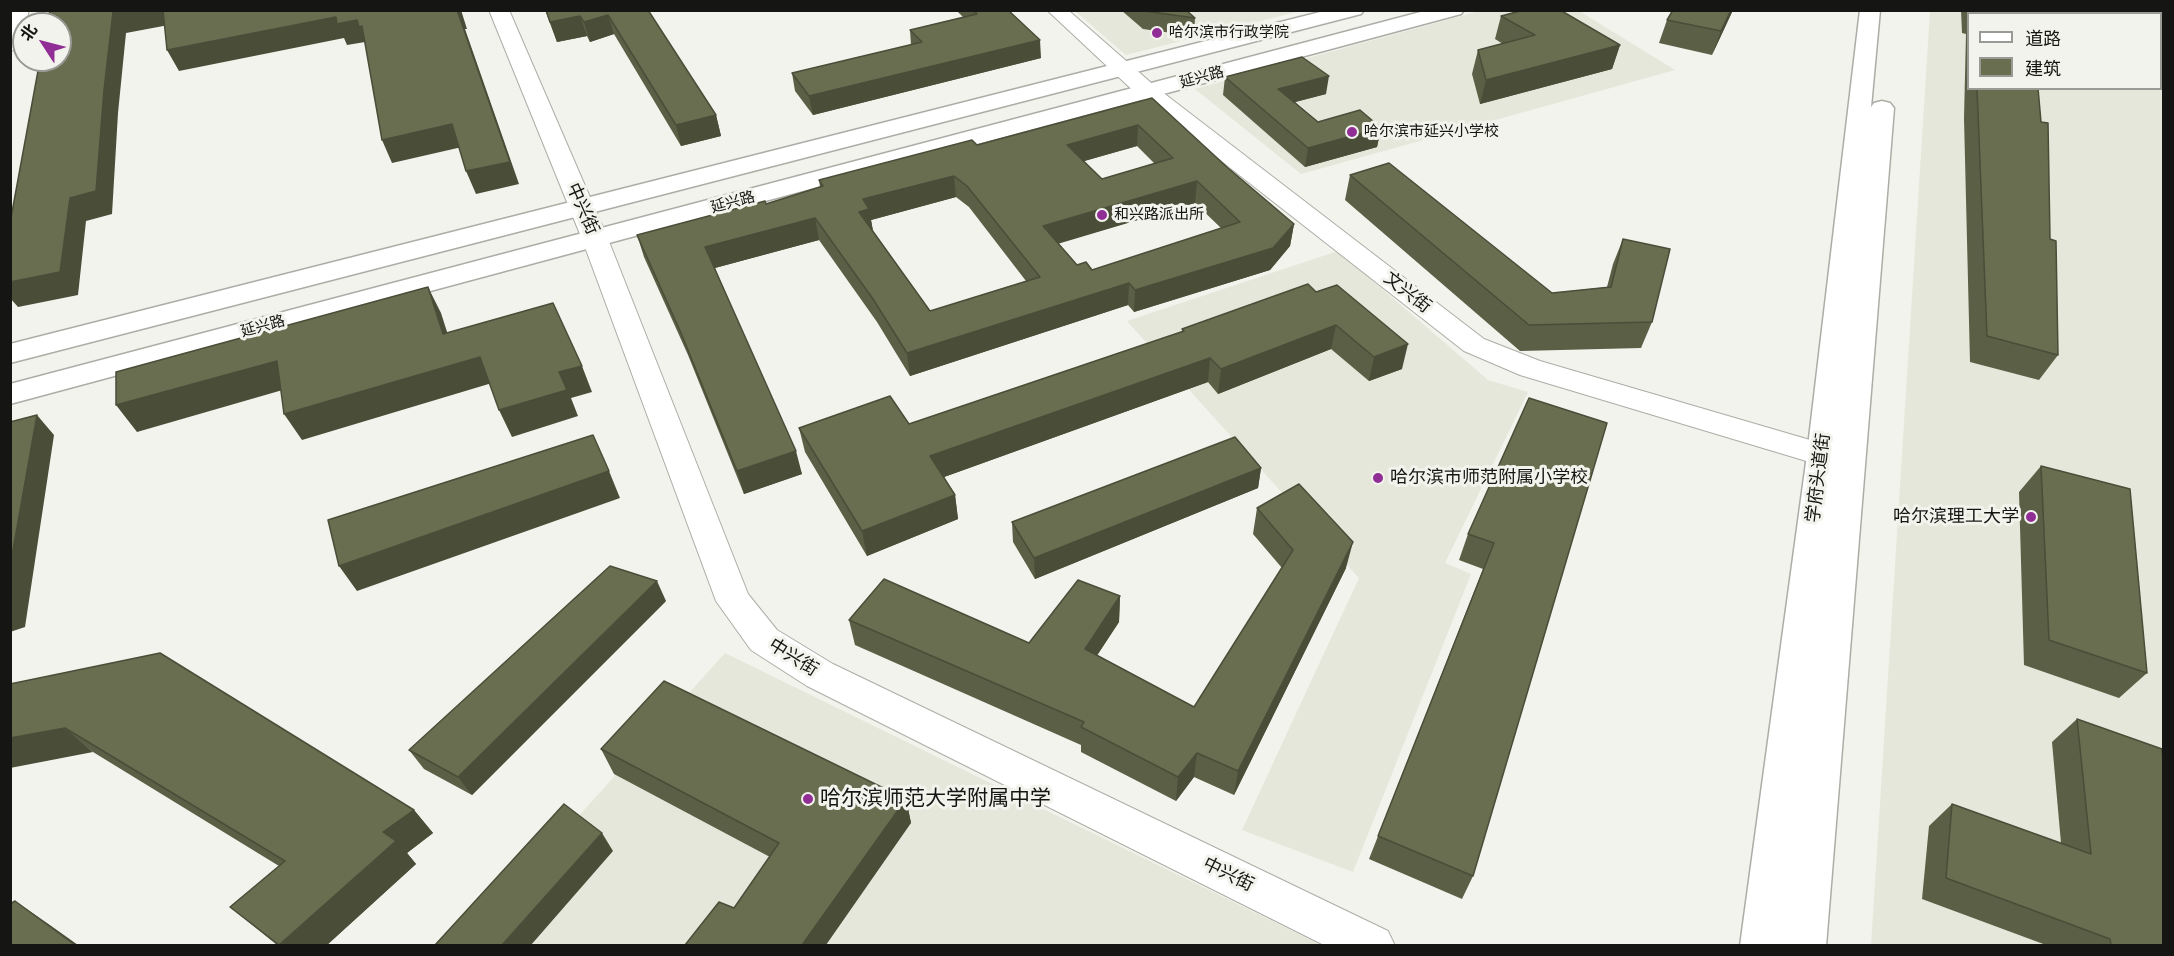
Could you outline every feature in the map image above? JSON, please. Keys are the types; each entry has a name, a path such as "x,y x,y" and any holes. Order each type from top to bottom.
{"main road":[{"name":"延兴路","path":"10,394 588,224 1136,82 1354,10"},
{"path":"1136,82 1409,10"},
{"name":"延兴路","path":"10,354 588,224 1136,82 1454,10"},
{"name":"学府头道街","path":"1762,945 1822,455 1870,10"},
{"name":"学府头道街","path":"1803,945 1892,10"},
{"path":"10,374 588,224"}],"street":[{"path":"10,45 19,10"},
{"name":"中兴街","path":"499,10 588,224 733,601 764,640 820,675 1373,945"},
{"name":"文兴街","path":"1056,10 1136,82 1474,345 1530,368 1822,455"}],"shaded area":[{"name":"哈尔滨市延兴小学校","path":"1483,10 1579,11 1675,70 1301,174 1195,89"},
{"name":"哈尔滨市行政学院","path":"1075,11 1300,11 1126,55"},
{"name":"哈尔滨理工大学","path":"1930,11 2116,11 1967,12 1967,90 2162,90 2163,29 2163,945 1871,946"},
{"name":"哈尔滨市师范附属小学校","path":"1338,251 1488,380 1528,392 1445,563 1471,574 1353,872 1242,830 1359,578 1127,321"},
{"name":"哈尔滨师范大学附属中学","path":"725,653 1321,945 462,946"}],"building":[{"path":"50,10 121,10 113,12 96,191 70,198 60,272 10,282 10,223 38,72 72,72 72,12 50,12"},
{"path":"163,10 457,10 510,162 466,171 452,124 382,140 362,26 359,27 357,20 337,24 336,17 167,50"},
{"path":"546,10 648,10 716,115 676,125 608,15 584,22 580,16 550,22"},
{"path":"973,10 1008,10 1040,40 809,96 792,73 922,42 910,30 977,14"},
{"path":"1186,10 1195,18 1144,11"},
{"path":"1524,10 1560,10 1620,45 1486,80 1478,50 1535,35 1501,16"},
{"path":"1673,10 1731,10 1721,31 1667,20"},
{"path":"1975,10 2031,10 2032,12 1978,12"},
{"path":"2046,10 2121,10 2124,12 2053,12"},
{"path":"2162,27 2163,28 2162,54"},
{"path":"1302,57 1329,76 1278,89 1318,122 1360,110 1381,128 1308,148 1225,77"},
{"path":"1977,90 2038,90 2041,122 2048,123 2050,239 2056,241 2058,355 1987,336"},
{"path":"1152,98 1228,168 1294,224 1273,248 1135,290 1129,283 907,353 873,299 815,218 705,247 796,451 737,471 681,333 637,235 765,201 766,204 823,186 819,180 972,140 977,145","holes":["1138,125 1173,158 1102,179 1067,145","954,176 967,186 1040,277 930,311 859,212 869,209 863,199","1197,181 1240,222 1092,270 1086,262 1077,265 1043,226"]},
{"path":"1389,163 1552,293 1611,287 1623,239 1670,249 1652,322 1529,325 1350,175"},
{"path":"1308,284 1316,292 1337,285 1408,344 1374,357 1336,325 1221,369 1210,358 930,456 955,495 862,531 799,428 890,396 909,424 1184,331 1182,329"},
{"path":"428,287 443,334 553,303 582,366 559,372 567,390 499,410 480,357 284,414 277,361 116,405 116,372"},
{"path":"1529,398 1607,423 1473,876 1378,836 1494,543 1468,534"},
{"path":"37,415 10,567 10,422"},
{"path":"593,435 609,471 339,566 328,520"},
{"path":"1235,437 1261,468 1034,558 1012,522"},
{"path":"2041,466 2130,489 2147,673 2049,640"},
{"path":"1299,484 1353,542 1238,771 1197,753 1178,777 1081,727 1084,722 849,620 884,579 1029,643 1078,580 1120,596 1085,649 1194,707 1293,550 1257,508"},
{"path":"610,566 657,581 458,777 409,750"},
{"path":"160,653 414,810 383,832 396,841 279,945 230,907 285,861 65,728 10,738 10,684"},
{"path":"664,681 906,799 802,945 685,945 719,902 734,908 779,843 601,749"},
{"path":"2077,719 2162,749 2163,945 2111,945 2110,939 1946,878 1952,804 2091,854"},
{"path":"564,804 602,833 502,945 435,945"},
{"path":"15,901 75,945 10,945 10,904"}],"place":[{"name":"哈尔滨市行政学院","path":"1157,33"},
{"name":"哈尔滨市延兴小学校","path":"1352,132"},
{"name":"和兴路派出所","path":"1102,215"},
{"name":"哈尔滨市师范附属小学校","path":"1378,478"},
{"name":"哈尔滨理工大学","path":"2031,517"},
{"name":"哈尔滨师范大学附属中学","path":"808,799"}]}
